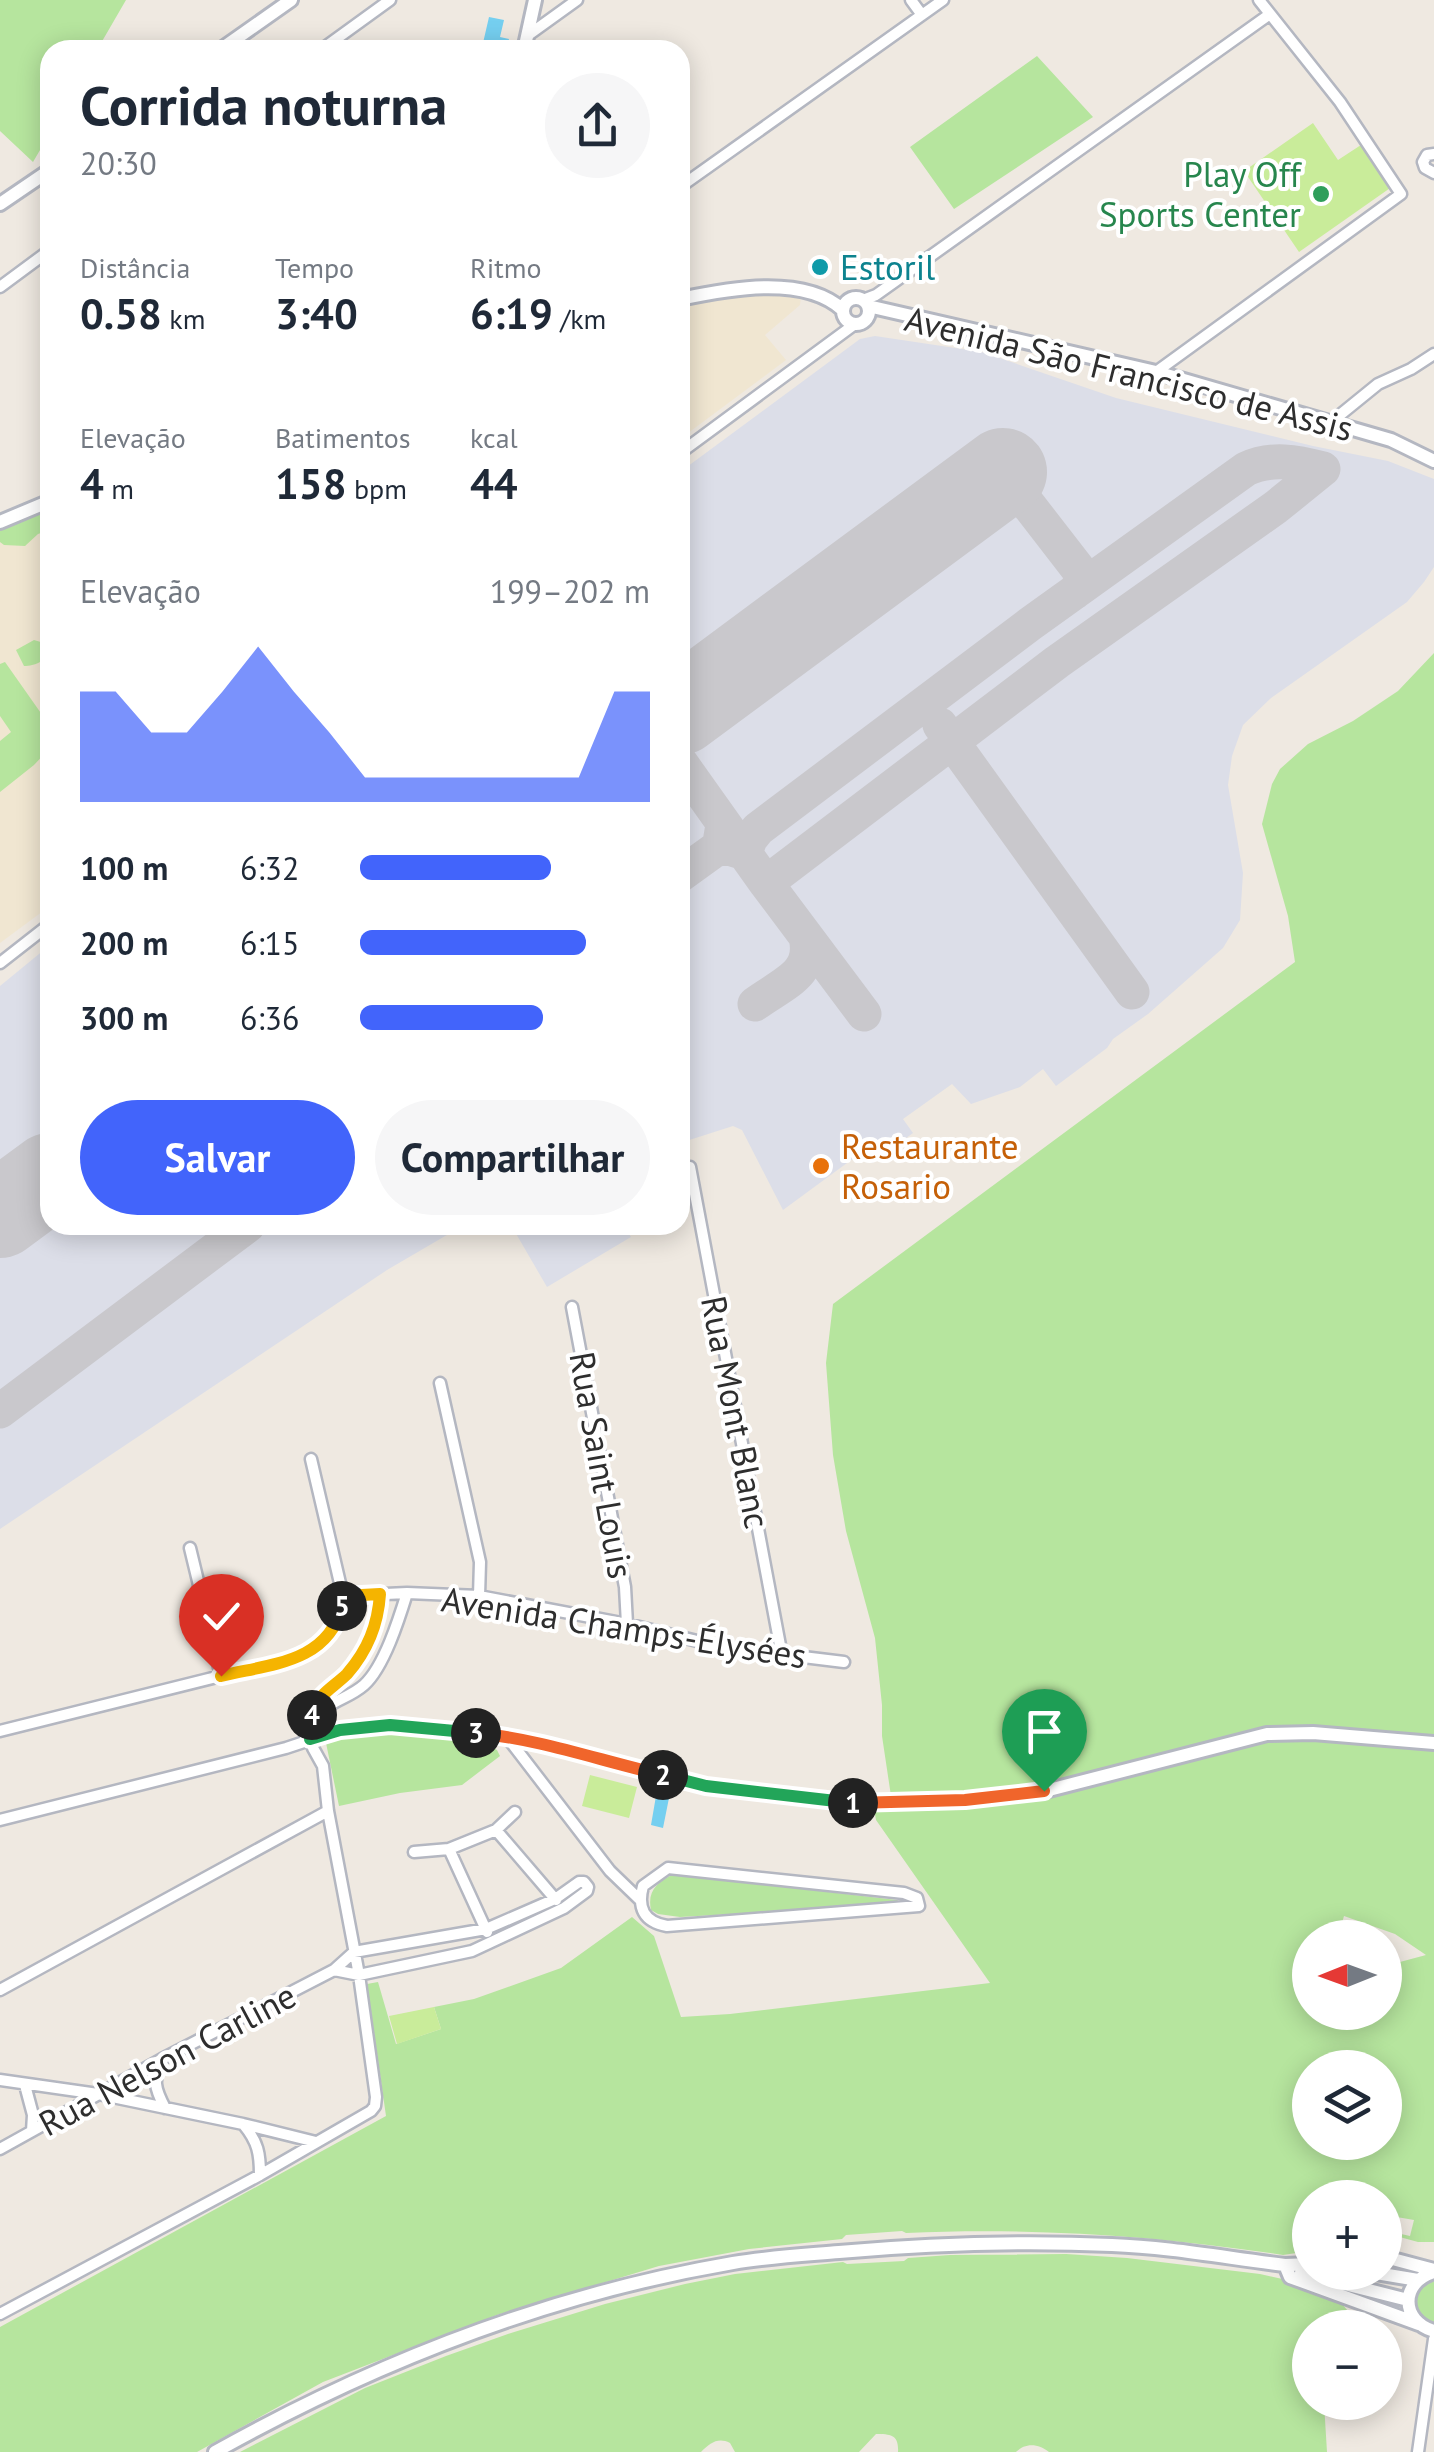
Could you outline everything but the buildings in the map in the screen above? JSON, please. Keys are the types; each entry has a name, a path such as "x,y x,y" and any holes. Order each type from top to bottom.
{"street":[{"path":"234,40 291,0"},
{"path":"335,40 390,0"},
{"path":"526,40 536,0"},
{"path":"529,40 577,0"},
{"path":"912,0 922,15"},
{"path":"690,180 943,0"},
{"path":"1156,372 1401,194 1340,102 1259,0"},
{"path":"690,297 776,287 818,294 832,300 847,317 862,323 871,304 1270,14"},
{"path":"1434,154 1427,155 1423,162 1434,173"},
{"path":"0,204 40,177"},
{"path":"0,287 40,257"},
{"path":"690,446 840,333 850,299 857,297 871,304"},
{"name":"Avenida São Francisco de Assis","path":"871,304 1156,372 1391,440 1434,461"},
{"path":"1330,422 1378,384 1434,354"},
{"path":"0,522 40,505"},
{"path":"0,963 40,932"},
{"name":"Rua Mont Blanc","path":"690,1167 782,1656"},
{"name":"Rua Saint Louis","path":"572,1306 625,1587 627,1624"},
{"path":"440,1383 480,1562 479,1596"},
{"path":"0,1731 314,1650 334,1628 343,1596 311,1460"},
{"path":"190,1548 221,1676"},
{"path":"313,1721 326,1706 362,1687 370,1678 395,1630 407,1593"},
{"path":"0,2314 260,2175 371,2111 376,2102 323,1766 310,1739 314,1704 350,1670 371,1638 380,1594"},
{"name":"Avenida Champs-Élysées","path":"343,1596 479,1596 627,1624 722,1648 844,1662"},
{"path":"0,1823 286,1748 340,1730 390,1725 507,1736 706,1786 851,1803 965,1800 1044,1791 1267,1734 1434,1744"},
{"path":"507,1736 610,1870 640,1899 649,1921 667,1926 919,1906 917,1898 904,1893 668,1868 643,1886 640,1899"},
{"path":"0,1990 328,1811"},
{"path":"414,1852 450,1849 496,1830 515,1812"},
{"path":"354,1952 486,1929 555,1899 579,1882 588,1885 587,1891 564,1908 555,1899 496,1830"},
{"path":"450,1849 492,1941"},
{"name":"Rua Nelson Carline","path":"334,1970 359,1975 472,1951 564,1908"},
{"path":"422,1940 426,1960"},
{"name":"Rua Nelson Carline","path":"0,2149 334,1970 354,1952"},
{"path":"162,2059 155,2084 165,2108"},
{"path":"0,2080 98,2094 317,2142"},
{"path":"25,2085 31,2103 32,2131"},
{"path":"243,2124 259,2148 260,2175"},
{"path":"216,2452 340,2388 492,2326 615,2289 735,2263 900,2246 1014,2244 1147,2248 1292,2267"},
{"path":"1402,2261 1434,2271"},
{"path":"1285,2266 1292,2263"},
{"path":"1285,2266 1290,2277 1434,2331"},
{"path":"1402,2285 1412,2287 1434,2271"},
{"path":"1402,2273 1412,2287 1410,2311 1420,2324"},
{"path":"1402,2283 1412,2287"},
{"path":"1418,2452 1434,2339"}],"shaded area":[{"path":"794,290 801,296 800,305 765,335 786,360 690,432 690,303 726,294"},
{"path":"875,336 982,352 1116,398 1388,461 1434,479 1434,567 1407,602 1271,698 1243,725 1232,756 1228,785 1243,873 1240,920 1223,948 1107,1048 1056,1086 1043,1069 1020,1087 971,1104 952,1084 903,1119 913,1133 872,1163 862,1152 783,1210 742,1130 733,1126 690,1140 690,465 860,339"},
{"path":"40,512 40,913 0,943 0,530"},
{"path":"40,953 40,1235 447,1235 387,1270 0,1529 0,986"},
{"path":"517,1235 631,1237 547,1287"}],"green space":[{"path":"0,0 126,0 103,40 40,40 40,150 33,162 0,131"},
{"path":"1037,56 1093,117 954,209 910,147"},
{"name":"Play Off Sports Center","path":"1313,123 1338,160 1364,143 1393,186 1299,252 1244,171"},
{"path":"40,512 40,533 25,546 4,545 0,542 0,528"},
{"path":"34,640 40,642 40,661 24,666 16,650"},
{"path":"1434,653 1434,2242 1402,2238 1402,2234 1410,2236 1414,2220 1402,2218 1402,2180 1292,2180 1292,2254 1283,2255 1142,2238 1001,2231 846,2235 842,2239 749,2249 659,2266 497,2315 323,2382 197,2452 0,2452 0,2327 386,2116 367,1984 378,1982 396,2044 441,2029 434,2007 474,1999 561,1968 632,1917 654,1936 681,2017 990,1983 876,1820 872,1797 891,1796 875,1638 846,1531 833,1455 826,1363 833,1304 1295,962 1288,916 1262,824 1280,769 1308,744 1353,721 1398,691"},
{"path":"5,662 40,712 40,759 0,792 0,741 11,732 0,716 0,664"},
{"path":"399,1733 485,1742 500,1756 462,1785 339,1806 326,1743 355,1735"},
{"path":"590,1775 637,1787 629,1818 582,1806"},
{"path":"674,1874 900,1902 680,1917 658,1914 651,1910 652,1892"},
{"path":"434,2007 441,2029 397,2044 389,2016"},
{"path":"1066,2254 1260,2274 1292,2282 1292,2290 1310,2290 1342,2304 1347,2310 1292,2310 1292,2420 1325,2420 1327,2452 1049,2452 1032,2445 1016,2452 898,2452 893,2437 876,2434 859,2452 735,2452 730,2443 718,2441 701,2452 240,2452 365,2388 511,2333 605,2304 735,2274 950,2255"},
{"path":"1434,2281 1434,2323 1420,2314 1415,2302 1420,2290"}],"water":[{"path":"489,17 504,20 500,37 509,40 484,40"},
{"path":"656,1796 669,1798 663,1828 651,1825"}],"taxiway":[{"path":"716,849 745,853 758,829 1030,624 1246,469 1284,462 1323,469"},
{"path":"766,883 1057,662 1276,507 1323,469"},
{"path":"1003,472 1082,574 1075,592"},
{"path":"940,725 1132,992"},
{"path":"690,776 864,1014"},
{"path":"690,868 716,849 722,831"},
{"path":"755,1004 801,969 808,950 806,937"},
{"path":"0,1411 235,1235"}],"runway":[{"path":"690,704 1003,472"},
{"path":"0,1214 40,1184"}],"place":[{"name":"Play Off Sports Center","path":"1321,194"},
{"name":"Estoril","path":"820,267"},
{"name":"Restaurante Rosario","path":"821,1166"}],"route":[{"path":"221,1676 305,1655 322,1644 334,1628 343,1596 380,1594 371,1638 350,1670 314,1704 310,1739 362,1726 390,1725 507,1736 706,1786 851,1803 965,1800 1044,1791"}]}
